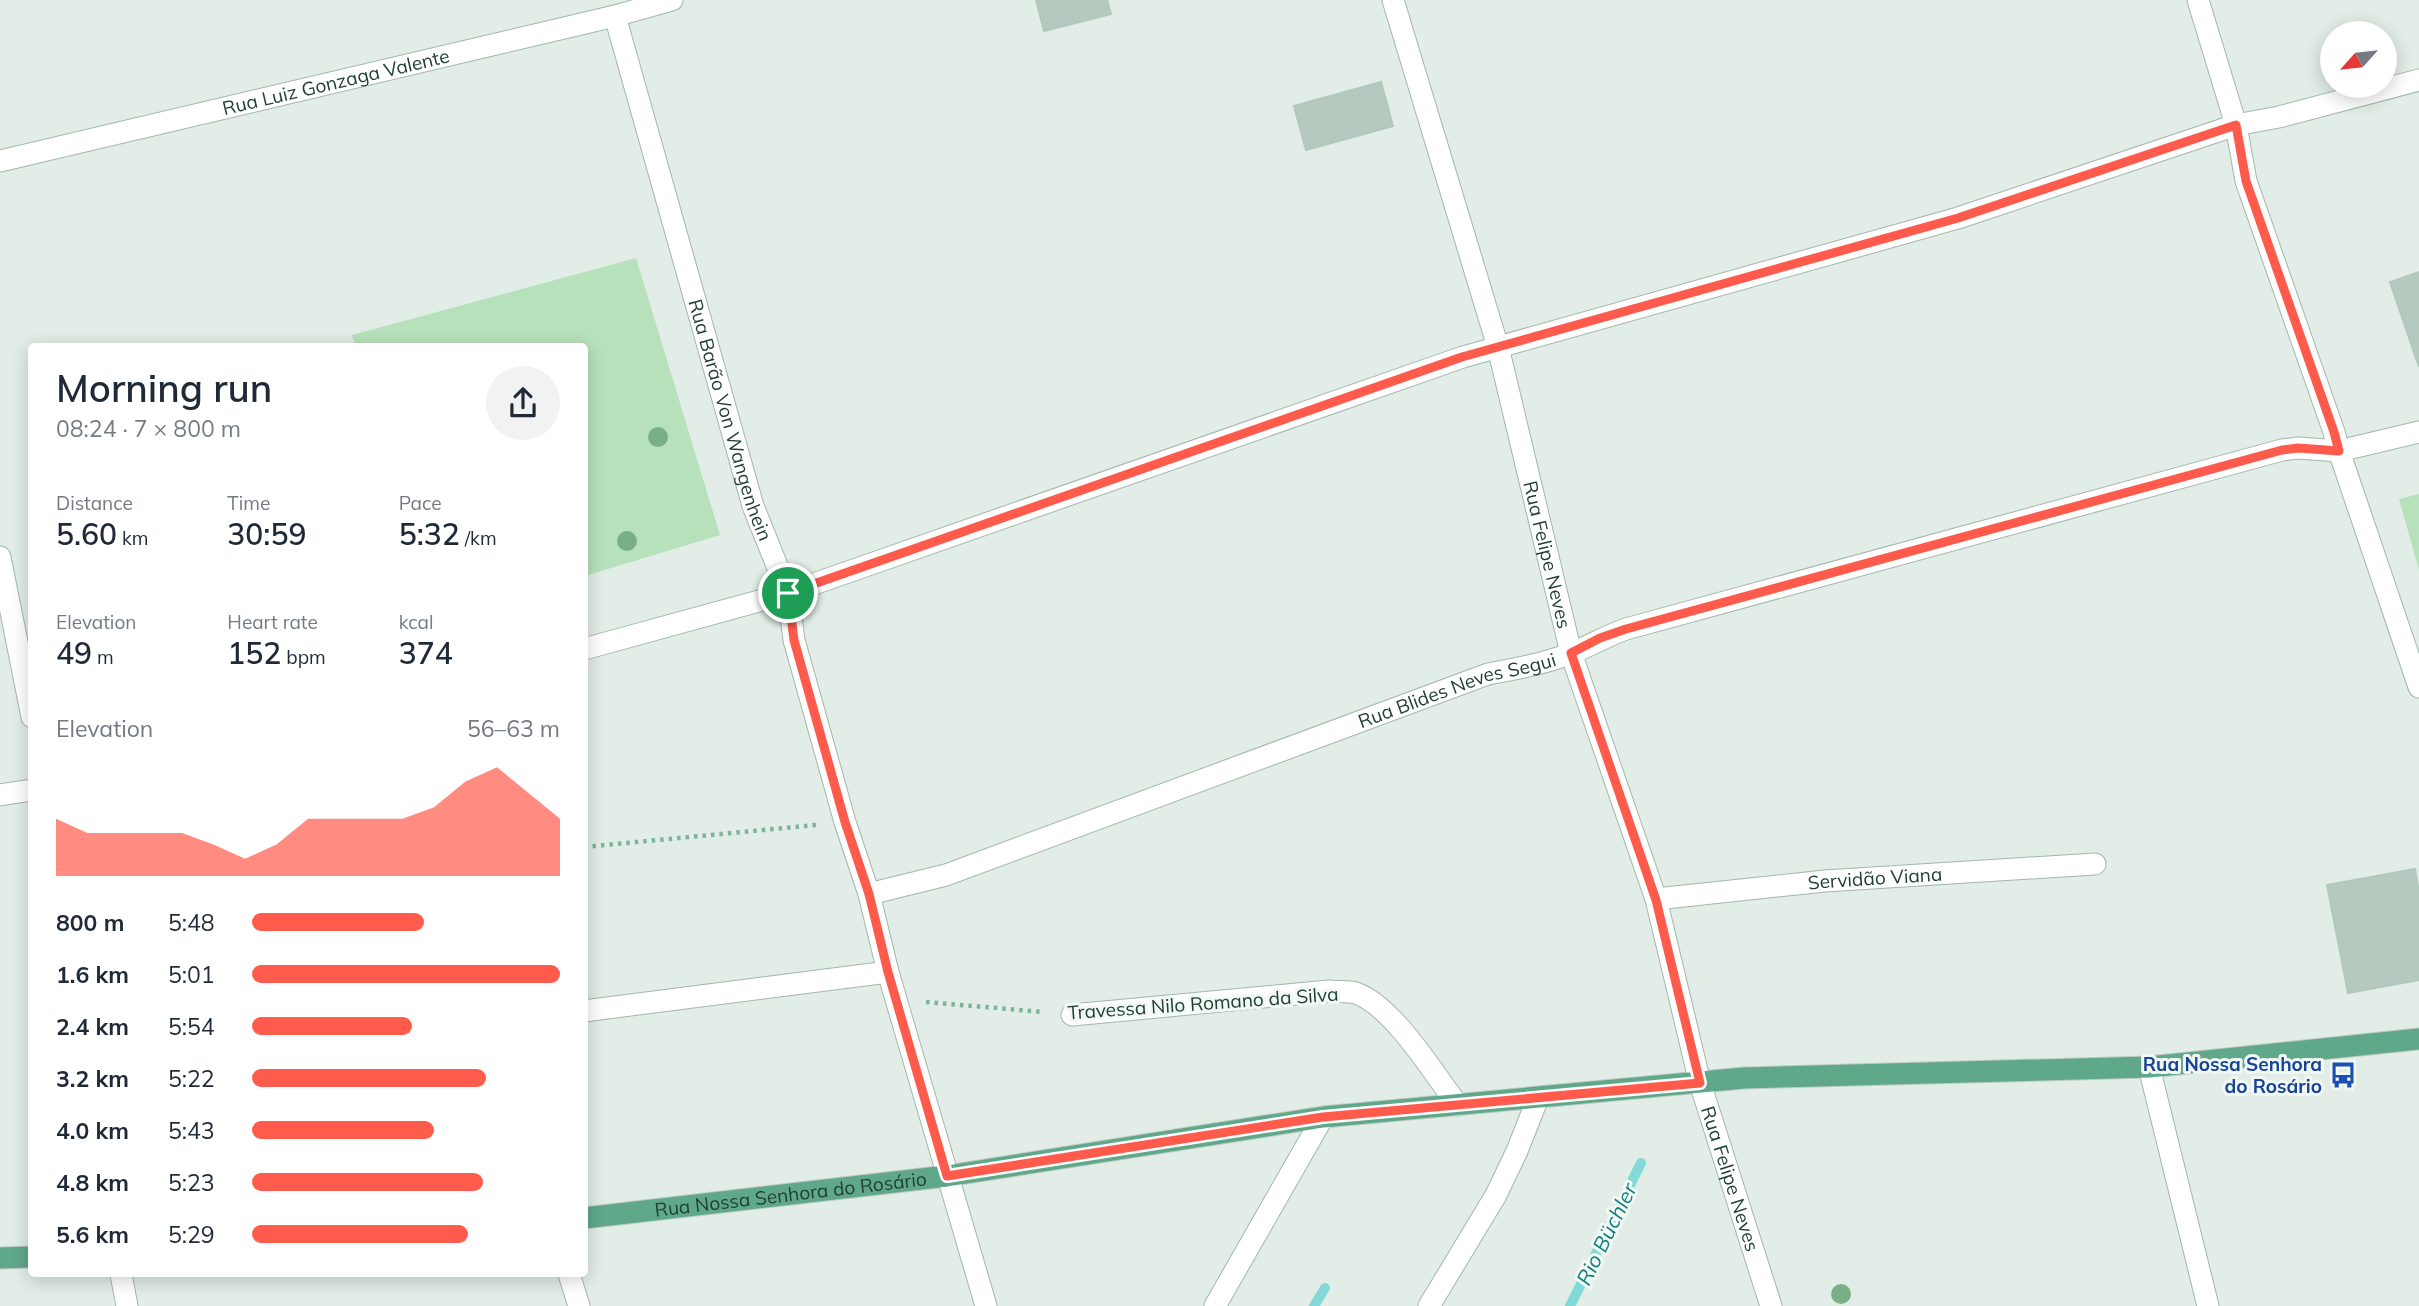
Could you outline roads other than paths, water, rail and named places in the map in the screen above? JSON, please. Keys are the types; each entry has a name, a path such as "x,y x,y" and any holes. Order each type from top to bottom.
{"main road":[{"name":"Rua Nossa Senhora do Rosário","path":"588,1218 947,1176 1323,1117 1744,1077 2149,1067 2419,1039"},
{"path":"0,1258 28,1256"}],"street":[{"name":"Rua Luiz Gonzaga Valente","path":"0,161 615,16 672,0"},
{"name":"Rua Felipe Neves","path":"1393,0 1499,347 1571,653 1656,900 1700,1083 1771,1306"},
{"path":"2198,0 2236,125 2246,181 2419,687"},
{"name":"Rua Barão Von Wangenhein","path":"615,16 753,506 788,593 794,640 986,1306"},
{"path":"588,648 788,593 1462,357 1958,218 2236,125 2279,117 2419,80"},
{"name":"Rua Blides Neves Segui","path":"869,894 946,875 1488,674 1571,653 1600,638 1626,629 2282,450 2298,448 2339,451 2419,432"},
{"path":"0,557 28,697"},
{"path":"0,795 28,791"},
{"name":"Servidão Viana","path":"1656,900 1825,881 2095,864"},
{"path":"588,1010 888,972"},
{"name":"Travessa Nilo Romano da Silva","path":"1072,1015 1329,991 1354,992 1377,1004 1458,1105"},
{"path":"2149,1067 2208,1306"},
{"path":"1429,1306 1496,1195 1538,1098"},
{"path":"1215,1306 1323,1117"},
{"path":"122,1277 127,1306"},
{"path":"570,1277 579,1306"}],"waterway":[{"name":"Rio Büchler","path":"1570,1306 1641,1163"},
{"path":"1314,1306 1325,1288"}],"place":[{"name":"Rua Nossa Senhora do Rosário","path":"2343,1075"}]}
